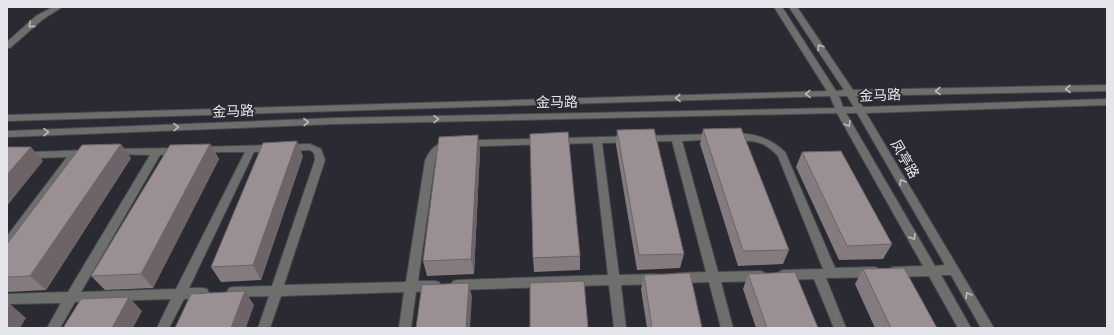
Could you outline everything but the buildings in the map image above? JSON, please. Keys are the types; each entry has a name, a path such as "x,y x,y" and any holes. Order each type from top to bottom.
{"street":[{"path":"7,46 39,18 58,7"},
{"path":"778,7 833,93 840,110 965,328"},
{"name":"凤亭路","path":"793,7 850,93 988,328"},
{"name":"金马路","path":"7,118 833,93 1107,88"},
{"name":"金马路","path":"7,134 335,121 860,110 1107,102"},
{"path":"405,328 430,161 437,146 448,144 752,136 768,141 782,154 831,274"},
{"path":"676,138 727,328"},
{"path":"597,140 620,328"},
{"path":"7,156 310,147 316,149 320,153 320,160 264,328"},
{"path":"163,328 252,149"},
{"path":"53,328 157,151"},
{"path":"7,244 74,154"},
{"path":"7,299 953,270"},
{"path":"818,274 840,328"}]}
